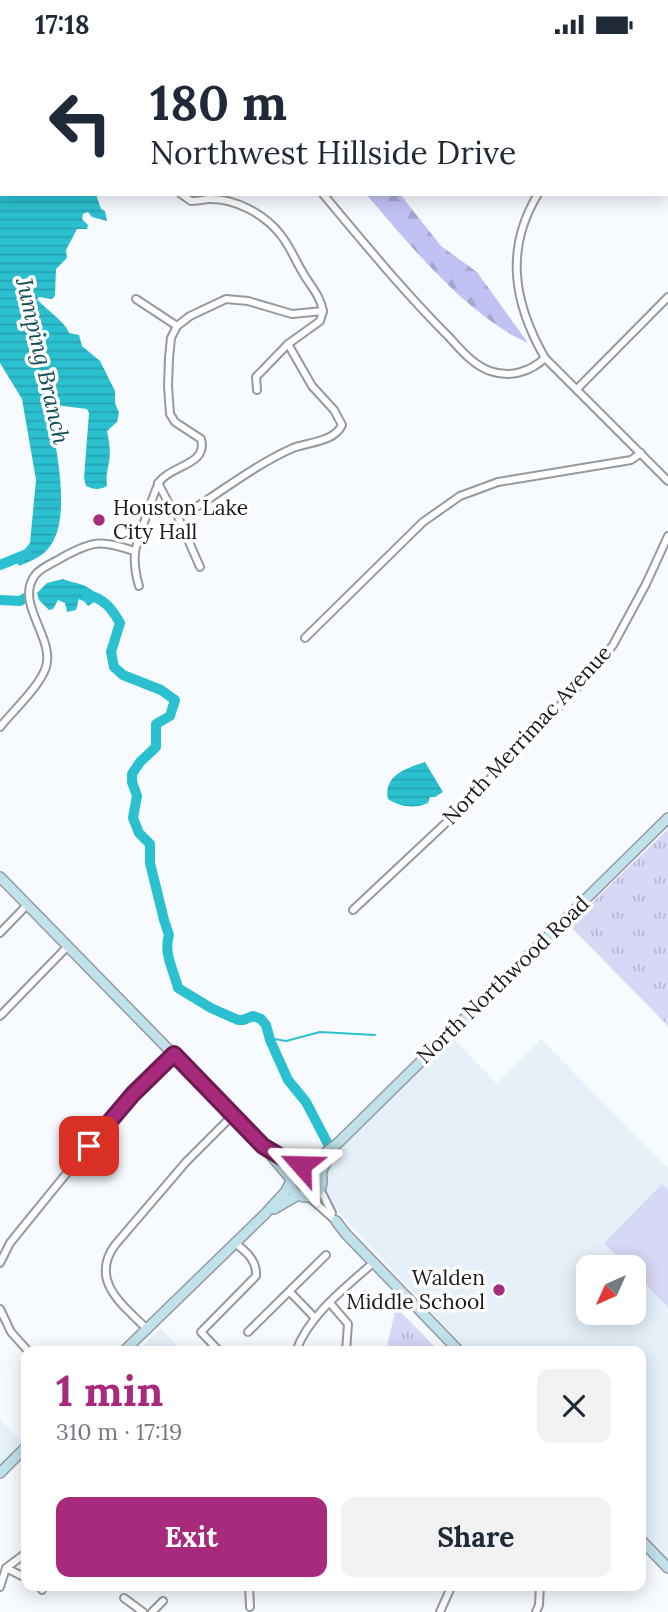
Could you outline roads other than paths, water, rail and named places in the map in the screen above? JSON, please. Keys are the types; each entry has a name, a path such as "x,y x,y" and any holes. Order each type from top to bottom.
{"street":[{"path":"184,196 191,201 225,201 246,208 268,221 281,235 303,274 320,296 323,311 320,321 289,344 256,377 257,390"},
{"path":"325,196 414,303 480,366 498,373 516,373 529,369 545,358"},
{"path":"537,196 518,245 517,277 526,321 545,358 668,481"},
{"path":"578,389 668,297"},
{"path":"136,299 177,326"},
{"path":"139,586 134,551 158,483 173,470 188,464 201,452 203,446 201,439 175,422 170,414 169,358 171,338 177,326 226,299 248,301 292,314 323,311"},
{"path":"175,510 198,506 273,457 328,438 338,431 342,425 334,411 312,386 289,344"},
{"path":"305,638 423,522 460,496 498,482 631,460 641,453"},
{"path":"158,483 175,510 200,567"},
{"name":"North Merrimac Avenue","path":"353,910 465,805 590,674 613,645 668,536"},
{"path":"0,727 42,676 47,664 47,652 29,591 37,573 83,547 107,542 134,551"},
{"name":"North Northwood Road","path":"310,1165 338,1143 668,818"},
{"path":"0,877 263,1146 298,1195"},
{"path":"0,933 27,905"},
{"path":"0,1016 67,947"},
{"path":"0,1263 10,1243 105,1126 174,1054"},
{"path":"147,1329 111,1290 106,1277 108,1258 115,1245 186,1162 233,1115"},
{"name":"North Northwood Road","path":"321,1175 338,1143"},
{"path":"263,1146 298,1167 310,1165 318,1171 321,1175 320,1189 336,1221"},
{"path":"129,1346 264,1216 286,1191 298,1167"},
{"path":"309,1197 320,1189"},
{"path":"264,1216 298,1195 309,1197 336,1221 454,1346"},
{"path":"214,1346 201,1332 256,1276 253,1260 235,1243"},
{"path":"248,1332 326,1255"},
{"path":"298,1346 302,1334 315,1318 373,1262"},
{"path":"290,1291 315,1318"},
{"path":"330,1303 348,1324 346,1346"},
{"path":"0,1309 11,1332 24,1346"},
{"path":"0,1473 21,1452"},
{"path":"646,1545 668,1568"},
{"path":"0,1587 3,1572 21,1557"},
{"path":"3,1572 21,1577"},
{"path":"249,1591 250,1607"},
{"path":"440,1612 449,1591"},
{"path":"536,1612 540,1591"},
{"path":"124,1598 143,1612"},
{"path":"152,1612 163,1601"}],"water":[{"path":"0,196 97,196 107,221 92,217 88,212 83,214 82,219 88,225 87,229 77,229 66,250 67,258 56,269 55,296 52,299 37,299 64,324 69,333 79,335 82,346 100,361 115,391 115,403 119,413 117,422 107,431 110,454 107,486 94,489 86,486 84,478 89,413 87,409 55,405 51,407 60,483 60,521 47,550 19,566 14,556 30,543 36,480 22,399 0,363"},
{"path":"63,579 88,587 99,599 88,606 79,599 76,610 67,612 65,603 58,600 53,609 49,610 39,600 37,593 47,583"},
{"path":"425,762 443,792 430,797 428,803 418,806 403,805 388,799 387,791 393,778 404,770"}],"waterway":[{"name":"Jumping Branch","path":"0,565 27,554"},
{"name":"Jumping Branch","path":"87,595 107,605 120,623 111,652 114,667 123,675 161,690 175,700 170,716 156,724 156,747 140,762 132,774 132,782 137,796 133,818 139,833 150,844 150,863 169,935 168,955 178,988 211,1008 238,1020 253,1016 261,1019 266,1025 288,1080 306,1102 329,1146"},
{"name":"Jumping Branch","path":"0,600 20,601 25,598"},
{"path":"269,1038 286,1041 320,1032 375,1035"}],"place":[{"name":"Houston Lake City Hall","path":"99,520"},
{"name":"Walden Middle School","path":"499,1290"}]}
